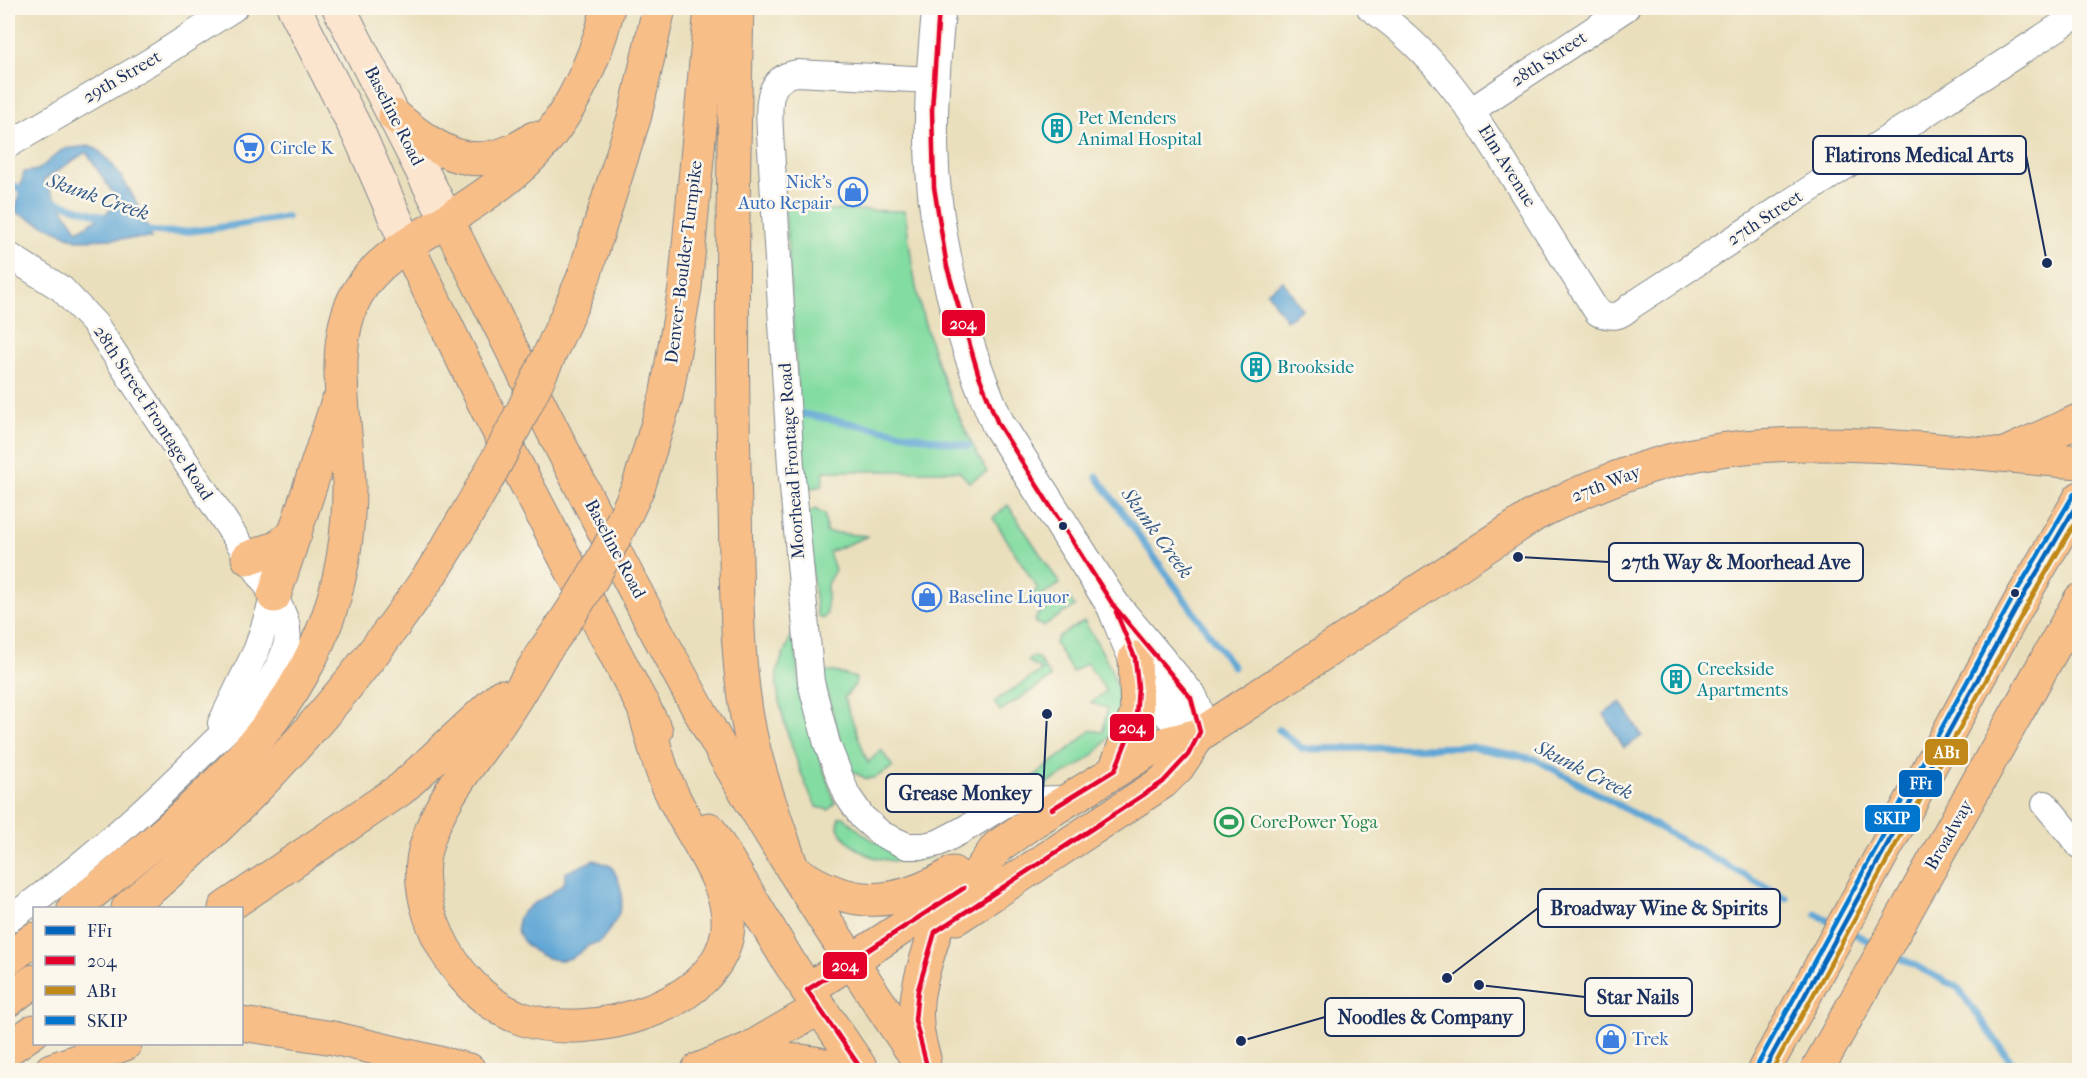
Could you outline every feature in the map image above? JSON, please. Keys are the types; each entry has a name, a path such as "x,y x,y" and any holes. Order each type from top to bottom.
{"main road":[{"path":"294,8 352,120 407,245 496,426 643,705 726,860 813,999 862,1071"},
{"name":"Baseline Road","path":"339,8 586,496 713,735 792,868 857,970 927,1071"},
{"path":"76,907 149,846 230,769 279,711 316,648 340,576 348,533 348,461 342,385 346,320 356,295 371,276 407,245 518,170 550,136 567,109 590,63 608,8"},
{"path":"130,907 234,813 288,757 359,673 430,575 472,506 522,416 584,276 635,115 659,8"},
{"name":"Denver–Boulder Turnpike","path":"228,907 401,789 482,714 542,654 565,623 597,572 639,484 666,397 682,308 711,8"},
{"path":"737,8 731,280 736,581 745,703 754,749 792,868 840,894 875,900 925,890 1004,842"},
{"path":"395,116 438,149 467,159 481,160 499,157 519,148 567,109"},
{"path":"274,596 342,385"},
{"path":"2000,456 2079,420"},
{"name":"27th Way","path":"698,1071 782,1032 813,999 857,970 972,883 1004,842 1068,799 1156,746 1199,735 1534,515 1580,491 1631,472 1743,447 1798,445 1888,447 2079,462"},
{"path":"1764,1071 2079,498"},
{"path":"248,558 276,548 295,534"},
{"name":"Broadway","path":"1817,1071 1889,939 2015,719 2079,600"},
{"path":"542,654 510,707 447,797 431,828 424,853 423,885 430,918 446,952 467,982 497,1005 523,1019 579,1028 630,1018 663,1005 689,989 708,973 725,949 728,924 725,899 664,776 643,705"},
{"path":"1115,770 1137,713 1135,658"},
{"name":"27th Way","path":"857,970 935,932 1163,782 1178,767 1199,735"},
{"path":"927,1071 915,1020 918,990 935,932"},
{"path":"8,959 33,940"},
{"path":"8,1000 33,982"},
{"path":"243,1024 333,1038 468,1070"},
{"path":"8,1049 33,1032"},
{"path":"51,1071 122,1045"},
{"path":"746,1071 758,1065 787,1059 823,1065 839,1071"}],"street":[{"name":"29th Street","path":"8,145 151,61 234,8"},
{"path":"939,8 932,80 933,165 937,213 956,298 987,398 1008,440 1113,605 1191,698 1197,713 1199,735"},
{"name":"Elm Avenue","path":"1370,8 1400,28 1432,59 1472,110 1598,313 1610,317 1622,315 1631,306"},
{"name":"28th Street","path":"1472,110 1626,8"},
{"name":"27th Street","path":"1631,306 2079,13"},
{"name":"Moorhead Frontage Road","path":"932,80 796,73 782,78 771,92 770,133 791,466 811,682 828,744 847,795 862,817 881,834 907,846 938,843 1012,800 1068,799"},
{"name":"28th Street Frontage Road","path":"8,255 63,289 89,316 274,596"},
{"path":"8,920 126,828 203,752 247,672 274,596"},
{"path":"1113,605 1135,658 1168,713 1199,735"},
{"path":"1004,842 1013,822 1012,800"},
{"path":"2045,804 2079,846"}],"green space":[{"path":"785,209 905,211 916,286 930,342 956,409 987,472 969,482 959,471 824,471 822,486 811,488 804,482"},
{"path":"1008,505 1060,584 1031,601 1028,597 1038,589 993,518"},
{"path":"815,509 825,515 826,532 868,536 829,552 835,570 827,584 827,614 822,619 817,615 806,515"},
{"path":"1068,596 1075,606 1043,626 1035,623 1037,615"},
{"path":"1084,621 1112,672 1119,706 1116,722 1107,739 1086,761 1037,789 1030,787 1030,780 1090,730 1103,732 1107,708 1091,703 1106,691 1087,663 1072,672 1055,643 1059,636"},
{"path":"794,630 801,702 835,803 829,810 817,807 811,796 790,741 780,702 777,674"},
{"path":"1031,657 1038,658 1051,678 1000,711 994,702 1042,670 1028,661"},
{"path":"826,672 856,678 855,685 844,698 868,763 881,750 893,767 876,777 867,779 851,771 843,751 822,675"},
{"path":"839,817 844,817 866,836 884,846 933,856 893,861 868,855 846,839 838,828"}],"water":[{"path":"91,146 110,162 135,201 151,238 77,240 15,212 24,172 38,170 63,149","holes":["86,152 120,204 78,231 43,180"]},
{"path":"1283,281 1302,309 1286,320 1267,292"},
{"path":"1621,702 1642,736 1624,748 1604,714"},
{"path":"594,860 611,866 621,888 621,906 613,924 599,943 587,946 571,958 556,960 540,955 522,940 518,918 529,907 565,882 565,873"}],"waterway":[{"name":"Skunk Creek","path":"8,183 28,193"},
{"name":"Skunk Creek","path":"50,200 108,218"},
{"name":"Skunk Creek","path":"141,229 155,232 192,231 287,217"},
{"name":"Skunk Creek","path":"803,414 968,446"},
{"name":"Skunk Creek","path":"1097,477 1233,667"},
{"name":"Skunk Creek","path":"1279,730 1303,749 1471,747 1535,759 1786,898"},
{"name":"Skunk Creek","path":"1816,914 1836,924"},
{"name":"Skunk Creek","path":"1851,932 1878,946"},
{"name":"Skunk Creek","path":"1893,954 1958,988 2017,1070"}],"transit line":[{"name":"204","path":"928,1070 915,1020 918,990 935,932 1163,782 1188,755 1200,732 1191,698 1113,605 998,424 978,373 947,267 934,187 932,110 939,8"},
{"name":"SKIP","path":"1757,1066 2015,594 2074,494"},
{"name":"FF1","path":"1764,1070 2022,598 2080,499"},
{"name":"AB1","path":"1772,1070 2029,602 2080,514"},
{"name":"204","path":"1052,809 1115,770 1136,717 1138,687 1135,658 1116,612"},
{"name":"204","path":"862,1070 807,990 964,888"}],"place":[{"name":"Pet Menders Animal Hospital","path":"1057,128"},
{"name":"Circle K","path":"249,148"},
{"name":"Nick's Auto Repair","path":"853,192"},
{"name":"Flatirons Medical Arts","path":"2047,263"},
{"name":"Brookside","path":"1256,367"},
{"name":"27th Way & Moorhead Ave","path":"1518,557"},
{"name":"Baseline Liquor","path":"927,597"},
{"name":"Creekside Apartments","path":"1676,679"},
{"name":"Grease Monkey","path":"1047,714"},
{"name":"CorePower Yoga","path":"1229,822"},
{"name":"Broadway Wine & Spirits","path":"1447,978"},
{"name":"Star Nails","path":"1479,985"},
{"name":"Trek","path":"1611,1039"},
{"name":"Noodles & Company","path":"1241,1041"}]}
